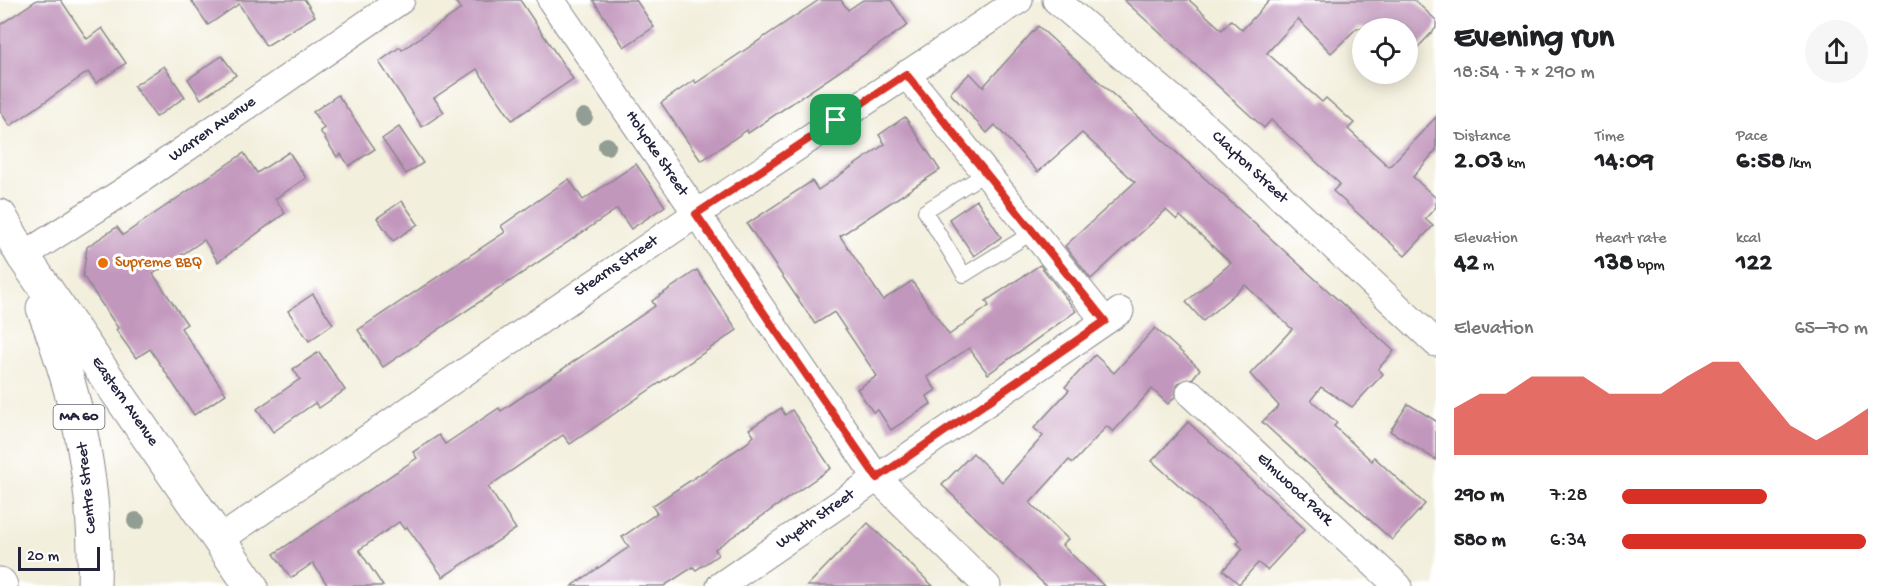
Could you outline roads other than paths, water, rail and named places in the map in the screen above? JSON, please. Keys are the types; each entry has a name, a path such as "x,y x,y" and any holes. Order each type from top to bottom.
{"main road":[{"name":"Eastern Avenue","path":"0,216 23,256 251,586"},
{"path":"0,224 23,256"},
{"name":"Centre Street","path":"23,256 62,355 82,429 93,523 94,586"}],"street":[{"name":"Warren Avenue","path":"23,256 124,191 401,0"},
{"name":"Holyoke Street","path":"551,0 877,478 987,586"},
{"name":"Stearns Street","path":"219,540 696,214 1019,0"},
{"name":"Clayton Street","path":"1056,0 1212,132 1436,343"},
{"path":"906,74 1033,232"},
{"name":"Wyeth Street","path":"720,586 1112,316 1033,232"},
{"name":"Elmwood Park","path":"1190,393 1398,586"}],"lane":[{"path":"986,173 925,211 964,275 1033,232"}],"place":[{"name":"Supreme BBQ","path":"103,263"}]}
